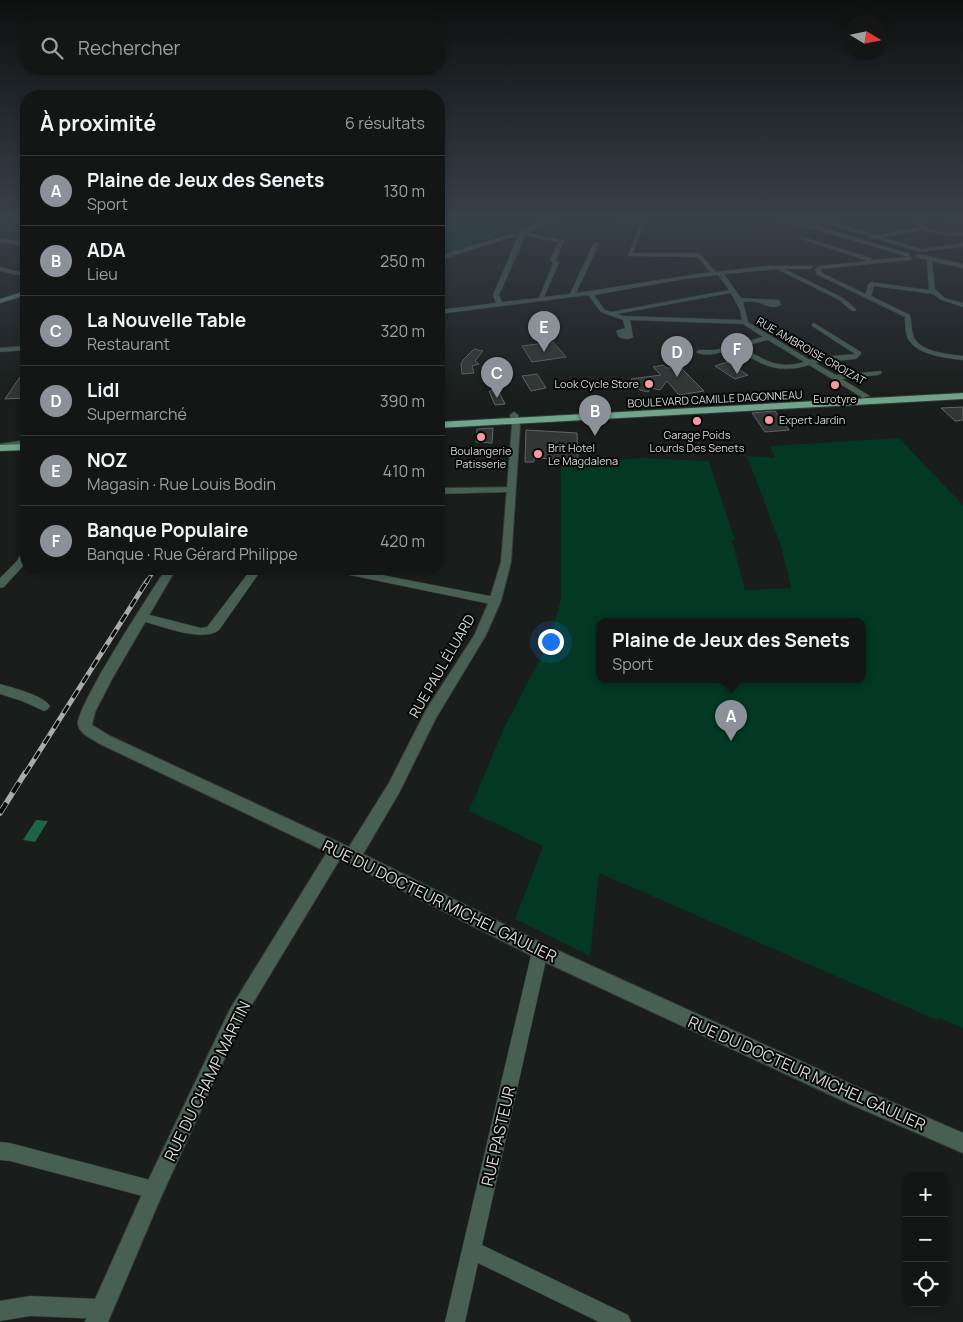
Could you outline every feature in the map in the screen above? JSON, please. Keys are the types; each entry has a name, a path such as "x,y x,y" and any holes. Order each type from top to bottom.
{"main road":[{"path":"0,302 20,295"},
{"name":"BOULEVARD CAMILLE DAGONNEAU","path":"445,424 515,418 963,390"},
{"name":"BOULEVARD CAMILLE DAGONNEAU","path":"445,419 515,418 963,396"},
{"path":"0,446 20,445"}],"street":[{"path":"504,292 509,277"},
{"path":"542,299 541,296 550,277"},
{"path":"572,296 581,277"},
{"path":"445,311 590,294 694,277"},
{"name":"RUE AMBROISE CROIZAT","path":"719,277 739,300 746,315 745,322 749,326 866,396"},
{"path":"796,277 841,299 854,310"},
{"path":"826,277 908,316 910,337 912,341 922,347 942,355 963,358"},
{"path":"930,277 933,292"},
{"path":"868,296 871,284 933,292 943,299 963,305"},
{"path":"608,314 732,291"},
{"path":"504,292 517,303"},
{"path":"500,305 496,295 504,292"},
{"path":"590,294 608,314 626,319 745,322"},
{"path":"739,300 760,301"},
{"path":"626,319 628,329"},
{"path":"735,347 774,367 797,366 810,362 856,357 859,353 814,325"},
{"path":"698,352 715,352 769,338"},
{"path":"0,350 20,348"},
{"path":"837,377 878,373"},
{"name":"RUE PAUL ÉLUARD","path":"345,854 394,788 431,714 480,635 495,601 506,562 515,418"},
{"path":"445,491 511,490"},
{"path":"0,584 20,564"},
{"name":"RUE DU DOCTEUR MICHEL GAULIER","path":"167,575 88,712 85,724 87,729 105,740 345,854 540,951 857,1097 963,1143"},
{"path":"142,617 201,632 210,631 215,627 252,575"},
{"path":"365,575 495,601"},
{"path":"0,690 26,697 44,706"},
{"name":"RUE DU CHAMP MARTIN","path":"99,1316 154,1190 236,1015 330,860 345,854"},
{"name":"RUE PASTEUR","path":"455,1322 540,951"},
{"path":"0,1151 154,1190"},
{"path":"472,1250 622,1322"},
{"path":"0,1311 30,1306 99,1316"}],"shaded area":[{"path":"899,438 963,505 963,1028 939,1018 937,1020 599,873 590,956 515,919 543,846 469,811 504,728 539,661 553,627 561,599 561,464 641,458 709,461 735,540 732,540 745,590 791,588 781,546 747,456 775,458 770,446"},
{"path":"36,820 48,821 35,842 23,840"}],"building":[{"path":"553,342 566,357 532,362 522,346"},
{"path":"474,349 483,351 475,361 479,364 472,366 474,373 462,374 461,364"},
{"path":"727,362 748,375 735,379 715,366"},
{"path":"663,365 667,368 680,367 704,391 679,395 667,381 660,390 651,388 648,392 640,390 631,379 661,375 653,367"},
{"path":"537,374 546,388 531,391 522,376"},
{"path":"20,377 20,398 5,399"},
{"path":"498,390 505,404 495,405 489,391"},
{"path":"963,407 963,420 955,421 941,408"},
{"name":"Expert Jardin","path":"775,411 789,430 765,432 752,413"},
{"name":"Boulangerie Patisserie","path":"493,428 492,443 476,442 477,429"},
{"path":"526,430 577,433 578,460 534,458 534,462 525,462"}],"railway":[{"path":"146,583 151,575"},
{"path":"25,774 147,581"},
{"path":"0,813 25,773"}],"place":[{"name":"NOZ","path":"544,352"},
{"name":"Banque Populaire","path":"737,374"},
{"name":"Lidl","path":"677,377"},
{"name":"Look Cycle Store","path":"649,384"},
{"name":"Eurotyre","path":"835,385"},
{"name":"La Nouvelle Table","path":"497,398"},
{"name":"Expert Jardin","path":"769,420"},
{"name":"Garage Poids Lourds Des Senets","path":"697,421"},
{"name":"ADA","path":"595,436"},
{"name":"Boulangerie Patisserie","path":"481,437"},
{"name":"Brit Hotel Le Magdalena","path":"538,454"},
{"name":"Plaine de Jeux des Senets","path":"731,741"}]}
